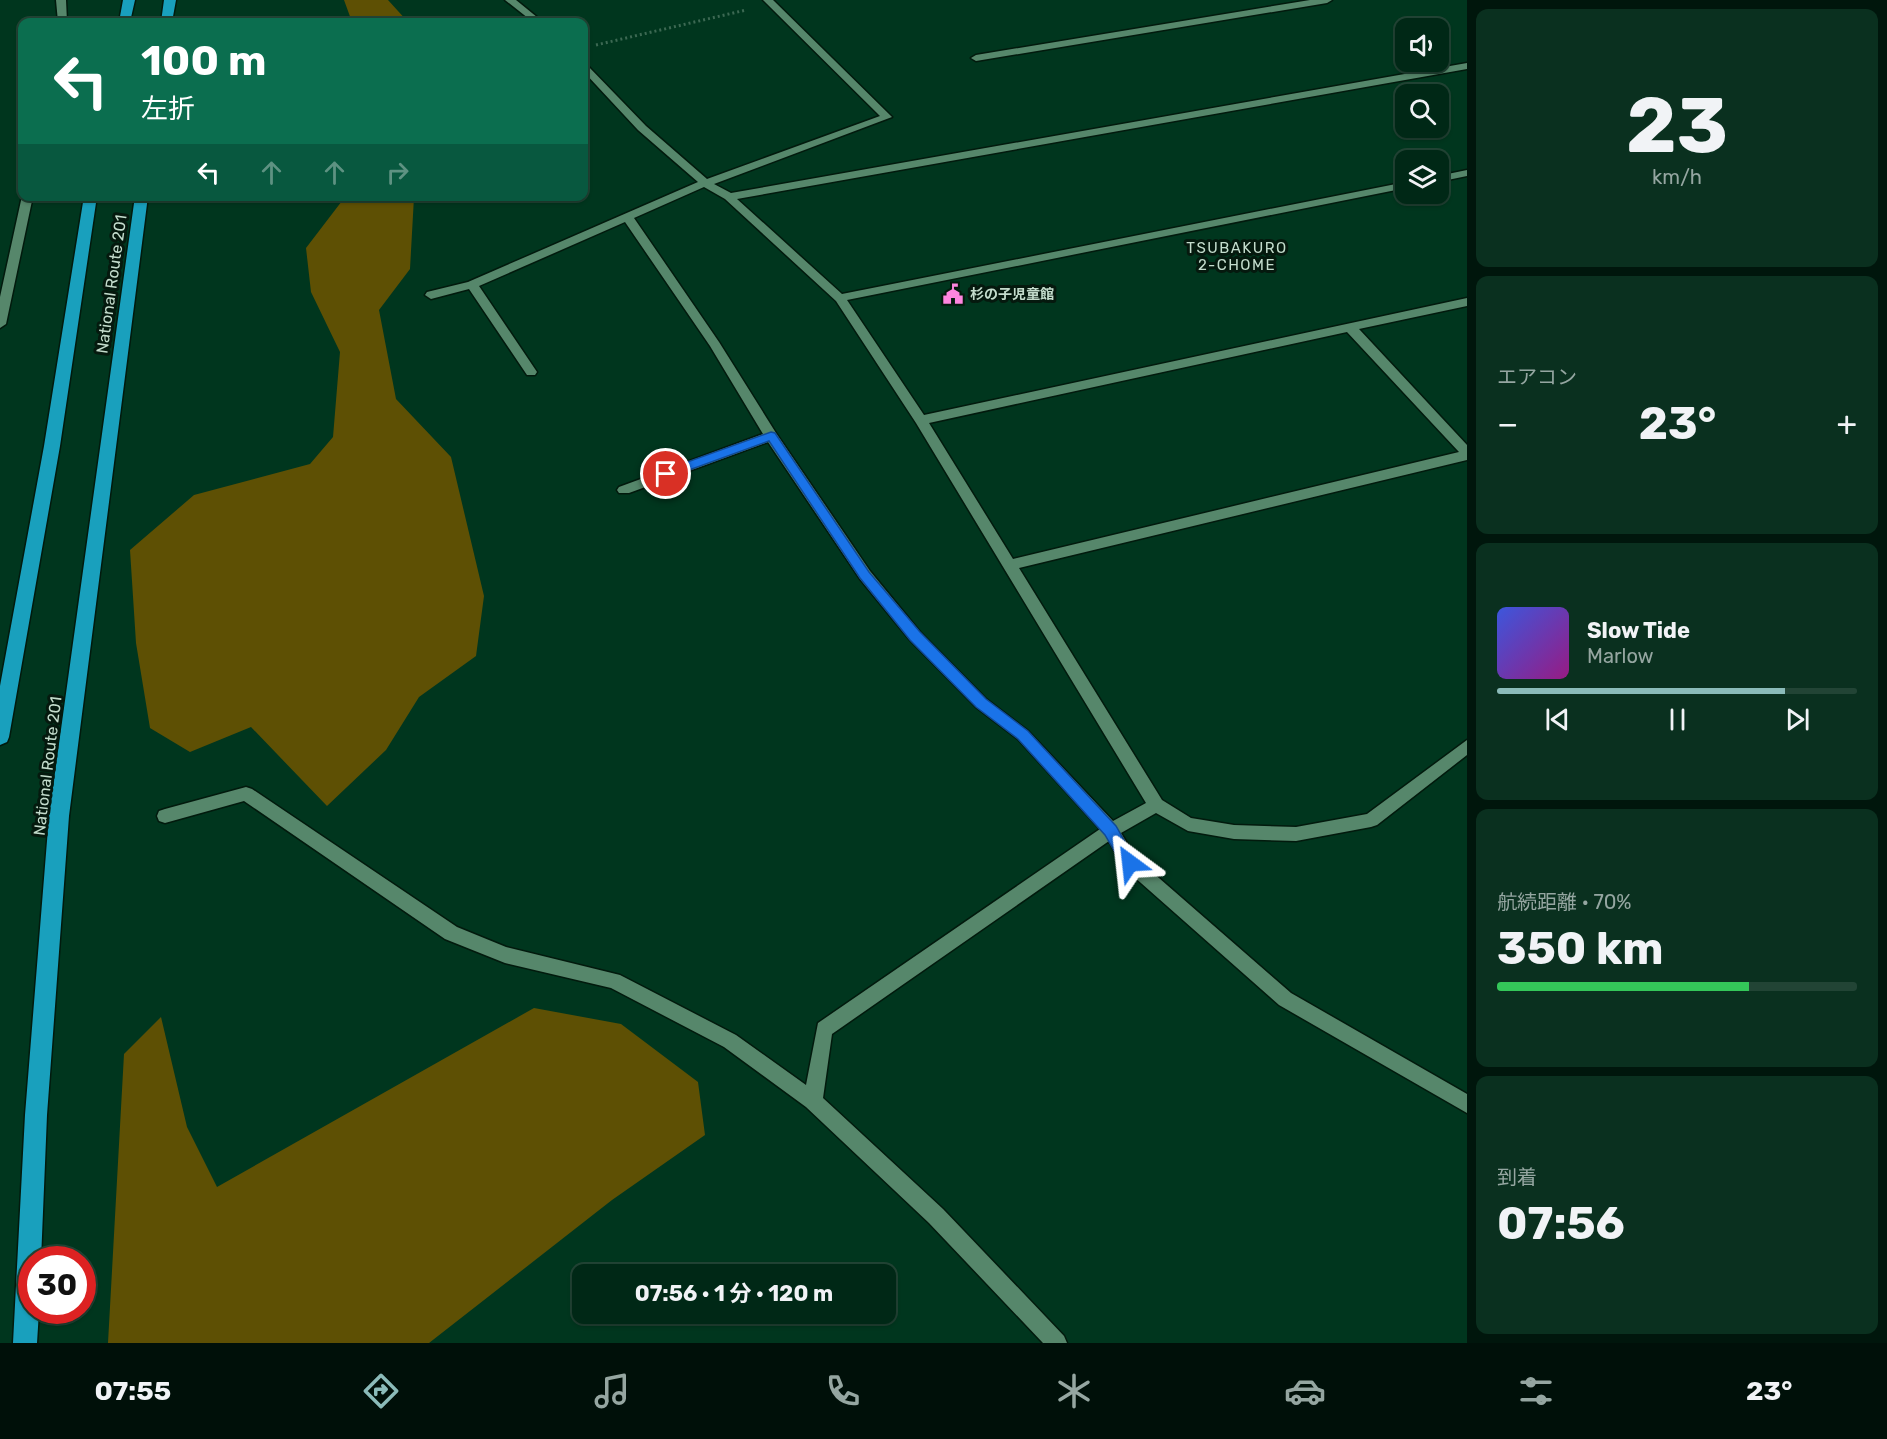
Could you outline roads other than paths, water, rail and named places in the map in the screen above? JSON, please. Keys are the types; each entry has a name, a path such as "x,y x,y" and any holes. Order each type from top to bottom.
{"highway":[{"path":"126,18 129,0"},
{"path":"168,18 170,0"},
{"name":"National Route 201","path":"0,737 52,446 90,201"},
{"name":"National Route 201","path":"25,1343 36,1115 59,816 141,201"}],"street":[{"path":"61,0 63,18"},
{"path":"510,0 533,18"},
{"path":"975,58 1327,0"},
{"path":"431,295 472,285 705,183 887,117 770,2"},
{"path":"729,197 1467,66"},
{"path":"588,71 642,128 705,183 729,197 840,298 921,420 1156,805 1188,824 1234,832 1296,834 1371,820 1467,746"},
{"path":"1449,177 1467,173"},
{"path":"840,298 1395,187"},
{"path":"0,324 27,201"},
{"path":"627,216 715,345 771,436 865,575 915,636 981,703 1023,735 1111,830 1130,863 1285,999 1467,1104"},
{"path":"472,285 531,372"},
{"path":"921,420 1467,302"},
{"path":"1009,564 1467,454 1349,326"},
{"path":"624,490 771,436"},
{"path":"165,816 246,794 451,933 505,955 614,981 730,1041 813,1101 936,1216 1058,1343"},
{"path":"813,1101 824,1029 1111,830 1156,805"}],"place":[{"name":"杉の子児童館","path":"953,294"}],"district":[{"name":"TSUBAKURO 2-CHOME","path":"1237,256"}]}
